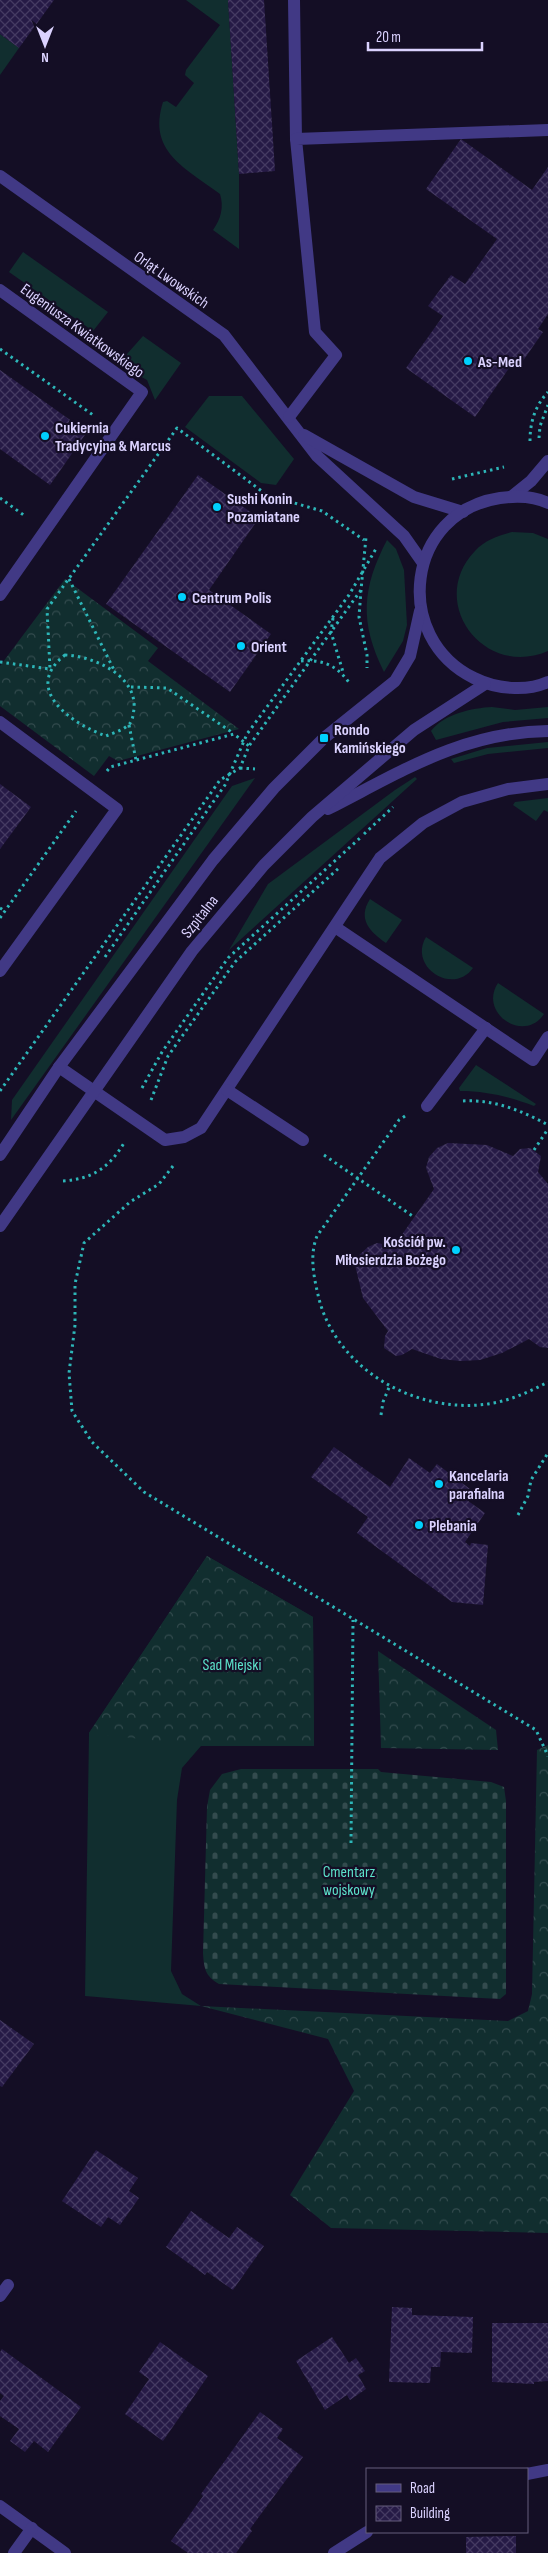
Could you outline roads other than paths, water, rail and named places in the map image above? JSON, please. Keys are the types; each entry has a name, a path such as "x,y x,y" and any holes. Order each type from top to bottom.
{"street":[{"path":"289,417 336,354 315,332 296,140 294,0"},
{"path":"296,140 548,130"},
{"name":"Orląt Lwowskich","path":"0,176 224,336 289,417 317,456 404,536 423,563"},
{"name":"Eugeniusza Kwiatkowskiego","path":"0,290 142,392 0,595"},
{"name":"Orląt Lwowskich","path":"302,434 414,497 463,512"},
{"path":"511,497 531,481 548,461"},
{"path":"548,503 542,500 511,497 486,500 463,512 446,526 432,543 423,563 419,583 420,611 426,630 440,653 461,672 485,684 514,688 548,682"},
{"name":"Szpitalna","path":"0,1155 59,1067 213,860 274,788 324,738 395,680 410,656 420,611"},
{"name":"Szpitalna","path":"0,1226 192,951 264,864 312,817 414,730 485,684"},
{"path":"0,722 117,809 0,971"},
{"path":"312,817 431,756 466,743 518,731 548,731"},
{"path":"59,1067 164,1140 184,1137 201,1128 380,858 423,823 442,811 482,795 524,786 548,784"},
{"path":"335,927 533,1060 548,1037"},
{"path":"427,1106 486,1028"},
{"path":"226,1090 303,1140"},
{"path":"0,2296 8,2285"},
{"path":"528,2474 548,2470"},
{"path":"0,2506 66,2553"},
{"path":"14,2553 32,2528"},
{"path":"334,2553 366,2533"}],"place":[{"name":"As-Med","path":"468,361"},
{"name":"Cukiernia Tradycyjna & Marcus","path":"45,436"},
{"name":"Sushi Konin Pozamiatane","path":"217,507"},
{"name":"Centrum Polis","path":"182,597"},
{"name":"Orient","path":"241,646"},
{"name":"Rondo Kamińskiego","path":"324,738"},
{"name":"Kościół pw. Miłosierdzia Bożego","path":"456,1250"},
{"name":"Kancelaria parafialna","path":"439,1484"},
{"name":"Plebania","path":"419,1525"}],"park label":[{"name":"Sad Miejski","path":"232,1664"},
{"name":"Cmentarz wojskowy","path":"349,1880"}]}
